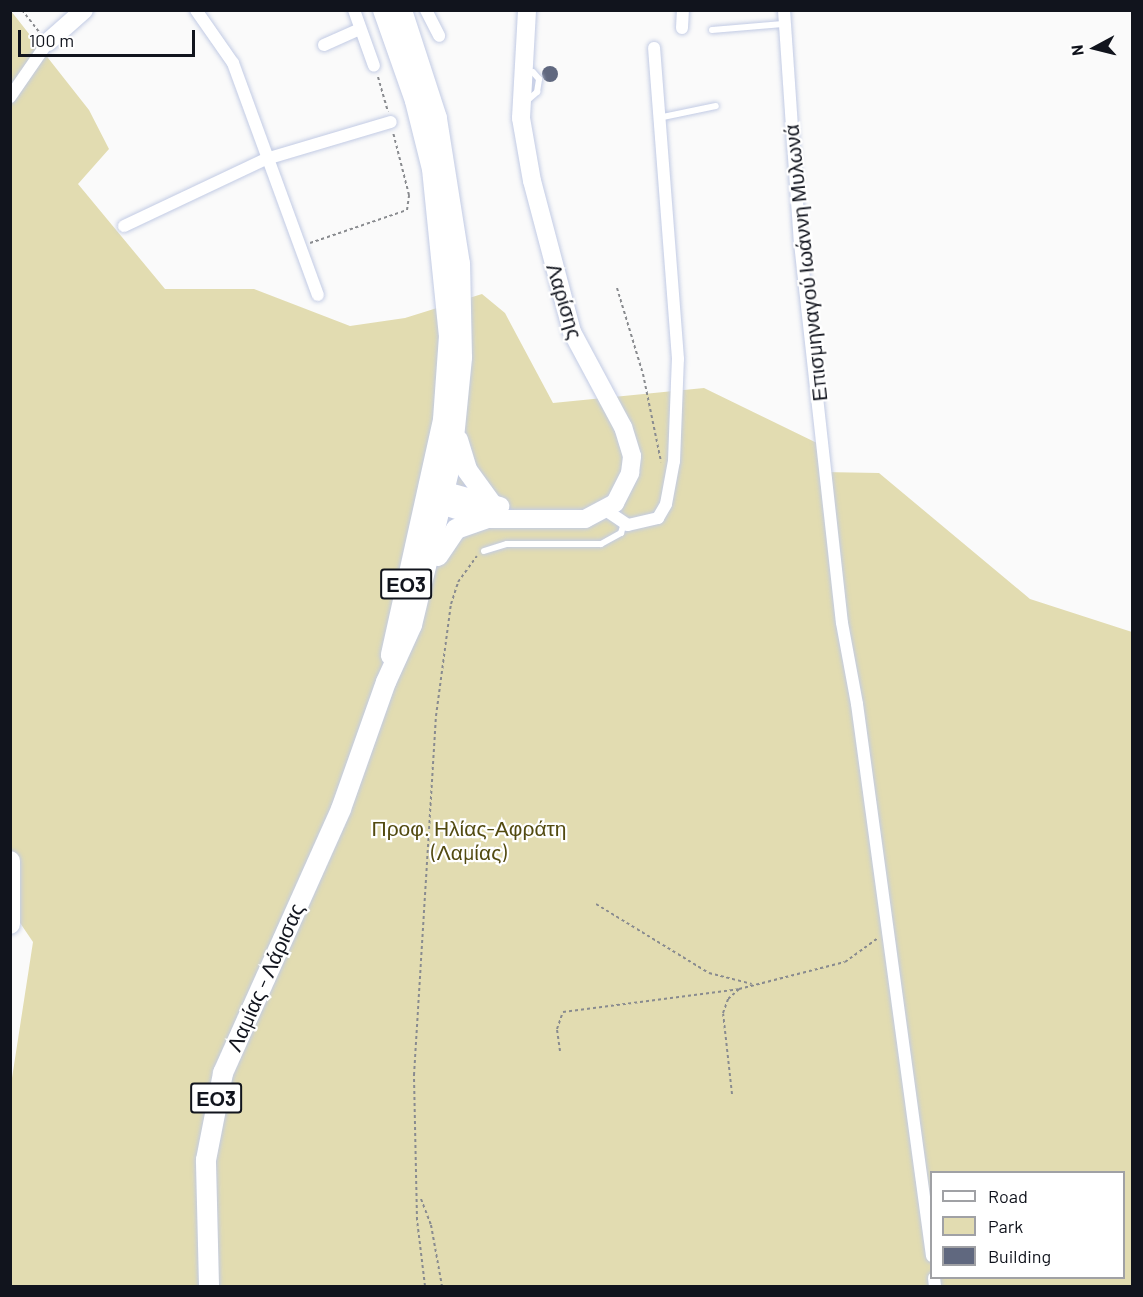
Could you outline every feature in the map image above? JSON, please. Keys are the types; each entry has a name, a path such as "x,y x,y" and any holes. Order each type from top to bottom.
{"main road":[{"path":"48,42 84,10"},
{"path":"383,10 421,122 447,287 446,390 426,577"},
{"path":"402,10 432,97 448,166 463,316 457,422 436,496"},
{"name":"Λαρίσης","path":"527,10 521,118 532,181 572,332 623,426 632,456 628,483 607,511"},
{"path":"457,422 464,463 488,511"},
{"name":"ΕΟ3","path":"436,496 488,511 545,519 585,519 607,511"},
{"name":"Λαμίας - Λάρισας","path":"209,1287 206,1160 223,1073 341,809 386,682 436,496"},
{"name":"ΕΟ3","path":"426,577 451,533 488,511"},
{"name":"Λαμίας - Λάρισας","path":"386,682 412,625 426,577"},
{"path":"10,861 10,924"}],"street":[{"path":"196,10 233,63 266,159 318,295"},
{"path":"354,10 374,66"},
{"path":"426,10 439,36"},
{"path":"682,28 683,10"},
{"name":"Επισμηναγού Ιωάννη Μυλωνά","path":"784,10 783,24 800,243 833,515 842,623 930,1242"},
{"path":"324,45 360,29"},
{"path":"10,97 48,42"},
{"path":"607,511 624,523 645,523 663,512 674,461 678,359 657,118 654,48"},
{"path":"124,226 266,159 391,123"}],"lane":[{"path":"712,30 783,24"},
{"path":"529,99 537,92 539,79 533,72"},
{"path":"657,118 716,106"},
{"path":"484,551 507,544 601,544 621,533 624,523"}],"path":[{"path":"22,10 48,42"},
{"path":"299,246 406,210 409,195 374,66"},
{"path":"617,288 643,374 662,469"},
{"path":"424,1287 417,1220 420,1198 414,1075 438,680 459,582 484,551"},
{"path":"596,904 709,973 754,984"},
{"path":"560,1051 557,1029 563,1012 739,989 846,962 887,932"},
{"path":"732,1094 723,1013 728,999 739,989"},
{"path":"420,1198 431,1225 442,1287"}],"green space":[{"name":"Προφ. Ηλίας-Αφράτη (Λαμίας)","path":"11,11 89,110 109,149 78,184 165,289 254,289 350,326 405,318 482,294 505,313 553,403 704,388 819,444 823,472 879,473 1030,599 1132,632 1132,1286 11,1286 10,1091 33,942 10,908"}],"building":[{"path":"547,66 553,66 558,74 556,80 547,82 542,77 542,71"}]}
